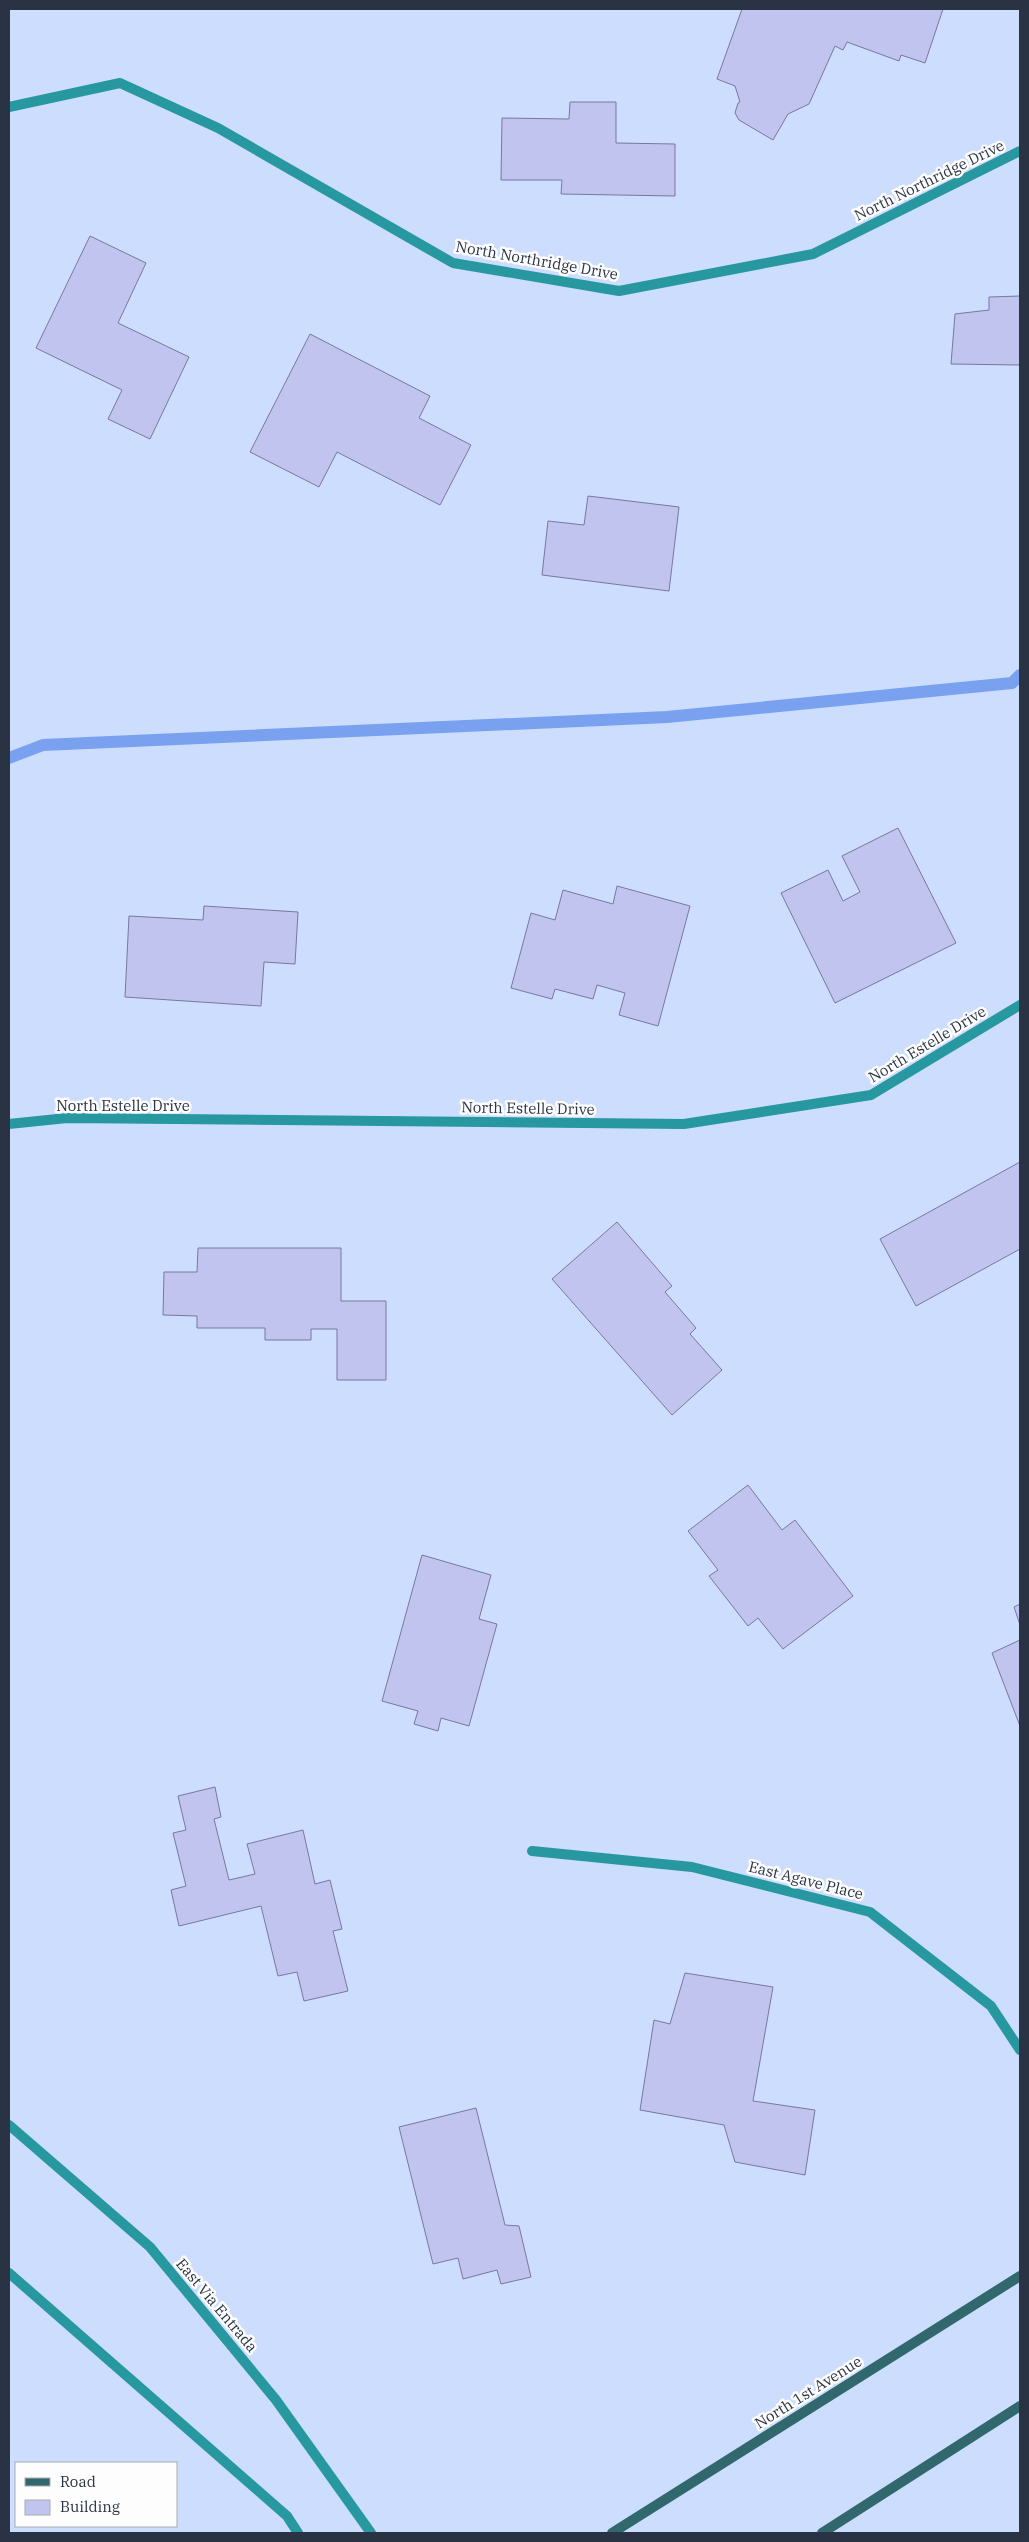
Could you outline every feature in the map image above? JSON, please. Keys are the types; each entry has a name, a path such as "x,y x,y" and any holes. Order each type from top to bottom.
{"main road":[{"name":"North 1st Avenue","path":"612,2533 1020,2276"},
{"path":"822,2533 1020,2406"}],"street":[{"name":"North Northridge Drive","path":"9,107 120,83 218,128 453,263 619,290 813,254 1020,151"},
{"name":"North Estelle Drive","path":"9,1124 67,1118 684,1124 872,1095 1020,1005"},
{"name":"East Agave Place","path":"532,1851 692,1868 870,1912 991,2006 1020,2050"},
{"name":"East Via Entrada","path":"9,2125 150,2247 276,2400 372,2533"},
{"path":"9,2273 280,2510 298,2533"}],"building":[{"path":"742,9 943,9 925,63 901,55 899,61 847,42 843,50 835,46 809,104 788,114 773,140 739,120 735,113 740,102 735,86 717,79"},
{"path":"570,102 616,102 616,143 675,144 675,196 561,194 562,180 501,180 502,118 569,119"},
{"path":"90,236 146,263 118,323 189,357 150,439 108,419 122,390 36,348"},
{"path":"1020,296 1020,365 951,364 955,314 989,310 989,297"},
{"path":"310,334 430,396 419,418 471,445 440,505 337,452 319,487 250,452"},
{"path":"588,496 679,507 669,591 542,575 548,521 584,525"},
{"path":"898,828 956,943 835,1003 781,893 828,870 843,901 860,892 842,856"},
{"path":"617,886 690,906 658,1026 619,1015 625,993 597,985 593,999 555,989 552,999 511,988 531,913 555,920 563,890 613,904"},
{"path":"204,906 298,912 295,964 264,962 261,1006 125,997 129,916 203,920"},
{"path":"1020,1162 1020,1249 916,1306 880,1239"},
{"path":"617,1222 672,1286 665,1292 696,1328 690,1334 722,1370 672,1415 552,1279"},
{"path":"198,1248 341,1248 341,1301 386,1301 386,1380 337,1380 337,1329 311,1329 311,1340 265,1340 265,1328 197,1328 197,1316 163,1315 164,1272 197,1272"},
{"path":"748,1485 782,1530 795,1520 853,1596 783,1649 758,1618 748,1626 709,1576 718,1570 688,1531"},
{"path":"422,1555 491,1575 479,1619 497,1624 469,1726 441,1718 438,1731 414,1724 418,1711 382,1701"},
{"path":"1020,1604 1020,1625 1014,1607"},
{"path":"1020,1640 1020,1726 992,1653"},
{"path":"215,1787 221,1817 214,1819 229,1880 255,1874 247,1844 303,1830 315,1884 330,1880 342,1929 333,1931 348,1991 304,2001 297,1972 278,1976 261,1906 179,1926 171,1890 186,1886 173,1833 186,1830 178,1796"},
{"path":"685,1973 773,1987 753,2101 815,2110 805,2175 735,2162 724,2125 640,2110 654,2020 670,2024"},
{"path":"476,2108 505,2225 519,2226 531,2277 501,2284 497,2270 463,2279 458,2258 433,2264 399,2127"}],"waterway":[{"path":"9,758 43,745 667,717 1012,683 1020,675"}]}
